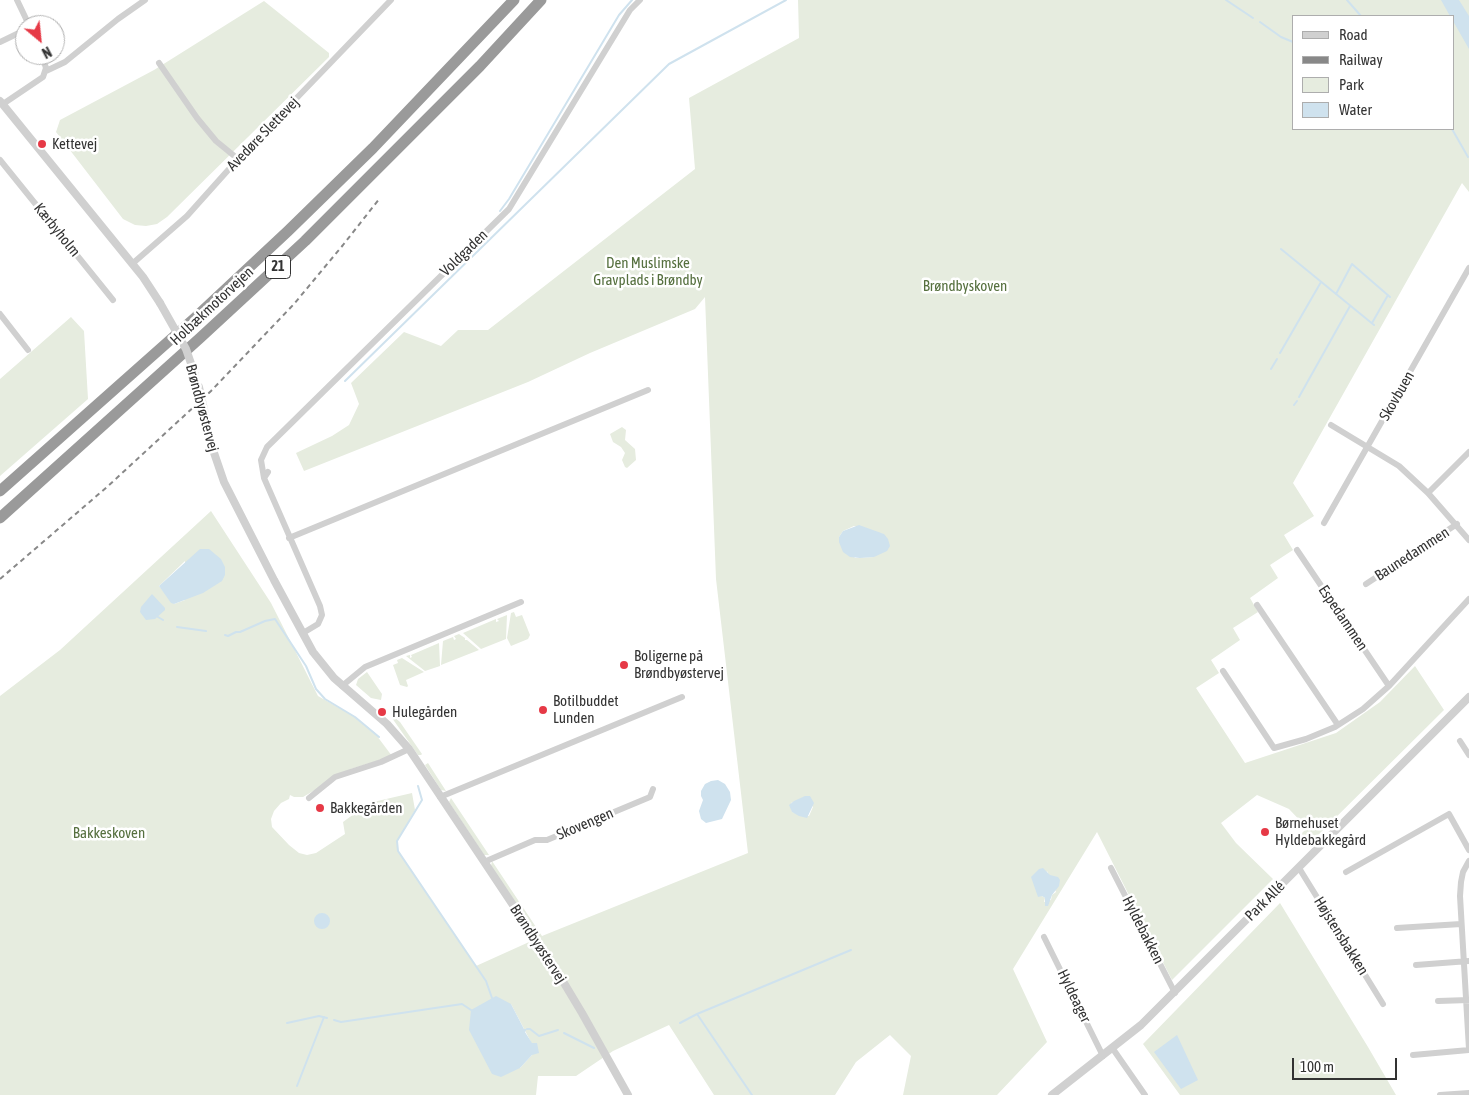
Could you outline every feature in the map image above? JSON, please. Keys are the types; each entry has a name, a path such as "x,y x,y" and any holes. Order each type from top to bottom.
{"highway":[{"name":"Holbækmotorvejen","path":"0,491 196,317 288,231 380,141 514,0"},
{"name":"Holbækmotorvejen","path":"0,518 116,415 305,241 480,66 541,0"}],"street":[{"path":"18,0 25,15"},
{"path":"1,104 41,80 46,71 69,59 118,19 145,0"},
{"name":"Avedøre Slettevej","path":"132,264 187,216 238,159 391,0"},
{"name":"Voldgaden","path":"264,478 261,460 267,447 509,208 630,10 640,0"},
{"path":"0,42 15,35"},
{"path":"160,63 197,118 216,141 238,159"},
{"path":"45,65 46,71"},
{"name":"Brøndbyøstervej","path":"1,104 132,264 160,303 178,334 199,387 211,444 224,482 313,652 342,686 387,724 409,749 582,1013 628,1095"},
{"name":"Kærbyholm","path":"0,160 113,300"},
{"name":"Skovbuen","path":"1324,523 1469,268"},
{"path":"0,314 28,350"},
{"path":"289,538 648,390"},
{"name":"Baunedammen","path":"1331,425 1399,466 1428,492 1469,540"},
{"path":"1428,492 1469,452"},
{"path":"268,472 264,478 322,612 318,624 303,634"},
{"name":"Baunedammen","path":"1366,584 1457,524"},
{"name":"Espedammen","path":"1297,550 1388,686"},
{"path":"1223,671 1274,748 1306,739 1338,725 1363,709 1388,686 1469,599"},
{"path":"342,686 358,671 366,667 521,602"},
{"path":"1257,605 1338,725"},
{"name":"Park Allé","path":"1052,1095 1141,1025 1175,993 1469,696"},
{"path":"440,797 682,697"},
{"path":"1460,741 1469,755"},
{"path":"309,798 335,777 381,762 409,749"},
{"name":"Skovengen","path":"484,862 535,840 547,840 650,797 653,789"},
{"path":"1346,872 1449,814 1469,850"},
{"path":"1413,1055 1469,1050 1466,961 1461,922 1460,894 1469,861"},
{"name":"Hyldebakken","path":"1111,868 1175,993"},
{"name":"Højstensbakken","path":"1299,868 1383,1004"},
{"path":"1396,928 1461,922 1469,919"},
{"name":"Hyldeager","path":"1044,936 1103,1056"},
{"path":"1416,966 1466,961"},
{"path":"1438,1001 1468,1000"},
{"path":"1112,1049 1145,1095"},
{"path":"1440,1095 1469,1094"}],"green space":[{"name":"Brøndbyskoven","path":"798,0 1469,0 1469,192 1462,183 1293,483 1314,516 1284,535 1293,550 1270,565 1278,578 1250,598 1258,612 1233,628 1240,640 1211,660 1219,673 1196,688 1245,763 1336,733 1380,702 1415,666 1444,710 1306,847 1297,838 1307,828 1289,809 1257,795 1221,823 1236,843 1273,879 1172,980 1097,832 1013,969 1047,1042 997,1095 903,1095 911,1056 890,1035 856,1062 835,1095 714,1095 669,1025 613,1051 576,1076 538,1076 536,1095 0,1095 0,696 60,650 211,511 271,603 318,696 355,717 374,732 392,756 351,769 303,797 290,795 289,799 281,803 274,811 271,819 272,827 299,853 307,855 316,853 345,834 343,822 369,803 412,793 415,810 397,841 398,851 476,966 538,938 491,866 492,861 542,936 748,853 716,579 705,297 695,309 590,353 528,382 304,471 296,453 332,436 349,425 359,404 351,383 404,332 441,346 458,330 488,330 695,169 689,98 799,38","holes":["854,526 883,534 874,557 855,558 839,537 843,531","185,561 185,600 174,604 159,586","805,797 813,807 809,816 792,812 791,803","1047,871 1056,892 1052,895 1051,900 1044,902 1045,898 1042,896","511,1004 532,1044 532,1055 520,1068"]},
{"path":"264,1 329,53 329,57 167,217 157,224 146,226 135,225 123,219 56,132 60,120 154,70"},
{"path":"71,317 84,331 88,399 0,476 0,379"},
{"path":"622,427 626,430 625,440 635,449 636,460 627,468 622,460 625,453 621,447 613,442 610,434"},
{"path":"514,612 516,617 522,615 530,635 528,639 511,646 507,638 511,613"},
{"path":"507,615 506,639 481,649 463,633 496,619 496,622 499,621 497,619"},
{"path":"459,634 479,650 441,665 443,641 453,637 454,640 456,639 454,636"},
{"path":"439,643 440,666 425,671 406,656 410,655 410,658 412,657 411,655"},
{"path":"402,658 424,672 406,680 407,687 400,685 393,665"},
{"path":"367,672 382,694 381,700 371,698 356,685 358,679"},
{"path":"393,716 400,722 421,755 418,755 392,718"},
{"path":"428,763 446,791 441,790 425,765"},
{"path":"451,798 489,855 484,855 449,802"},
{"path":"1280,903 1396,1095 1180,1095 1143,1044"}],"water":[{"path":"1441,0 1459,0 1469,16 1469,49 1454,23 1454,15 1449,15"},
{"path":"859,525 884,534 890,546 887,551 874,557 860,558 850,557 843,552 839,537 843,531"},
{"path":"200,549 209,549 221,559 225,567 225,575 222,581 203,593 174,604 171,603 159,586"},
{"path":"152,594 165,610 155,619 146,620 140,612 141,607"},
{"path":"718,780 725,784 730,792 731,800 722,819 706,823 701,819 699,811 703,800 701,791 705,784"},
{"path":"805,796 810,796 814,803 807,818 792,812 789,805"},
{"path":"1043,868 1050,875 1058,877 1060,880 1059,886 1052,895 1048,906 1045,906 1045,898 1042,896 1038,897 1031,877 1039,869"},
{"path":"322,913 330,921 322,929 314,921"},
{"path":"496,996 511,1004 524,1029 527,1029 525,1032 532,1043 537,1043 539,1053 532,1055 520,1068 501,1077 492,1074 469,1030 471,1010"},
{"path":"1177,1035 1198,1080 1181,1089 1154,1052"}],"waterway":[{"path":"500,211 619,15 632,0"},
{"path":"345,381 669,64 786,0"},
{"path":"1226,0 1253,18"},
{"path":"1347,0 1360,15"},
{"path":"1260,22 1281,37 1292,42"},
{"path":"1453,130 1468,157"},
{"path":"1281,249 1374,325"},
{"path":"1336,294 1352,264 1390,297"},
{"path":"1280,353 1321,282"},
{"path":"1372,323 1388,295"},
{"path":"1299,397 1350,306"},
{"path":"1271,369 1277,359"},
{"path":"1294,405 1297,401"},
{"path":"158,617 163,620"},
{"path":"225,635 228,636 265,621 275,619 306,666 316,689 325,699 355,717 379,737"},
{"path":"177,627 206,631"},
{"path":"418,786 422,800 397,841 398,851 486,981 492,998"},
{"path":"680,1023 697,1014 851,950"},
{"path":"334,1020 341,1022 462,1004 471,1010"},
{"path":"697,1014 752,1095"},
{"path":"287,1023 319,1016 327,1018"},
{"path":"297,1086 324,1017"},
{"path":"527,1029 530,1029 539,1036 558,1030"},
{"path":"564,1033 594,1048"}],"railway":[{"path":"0,579 107,487 211,391 294,304 380,198"}],"place":[{"name":"Kettevej","path":"42,144"},
{"name":"Boligerne på Brøndbyøstervej","path":"624,665"},
{"name":"Botilbuddet Lunden","path":"543,710"},
{"name":"Hulegården","path":"382,712"},
{"name":"Bakkegården","path":"320,808"},
{"name":"Børnehuset Hyldebakkegård","path":"1265,832"}],"park label":[{"name":"Den Muslimske Gravplads i Brøndby","path":"648,272"},
{"name":"Bakkeskoven","path":"109,833"}]}
